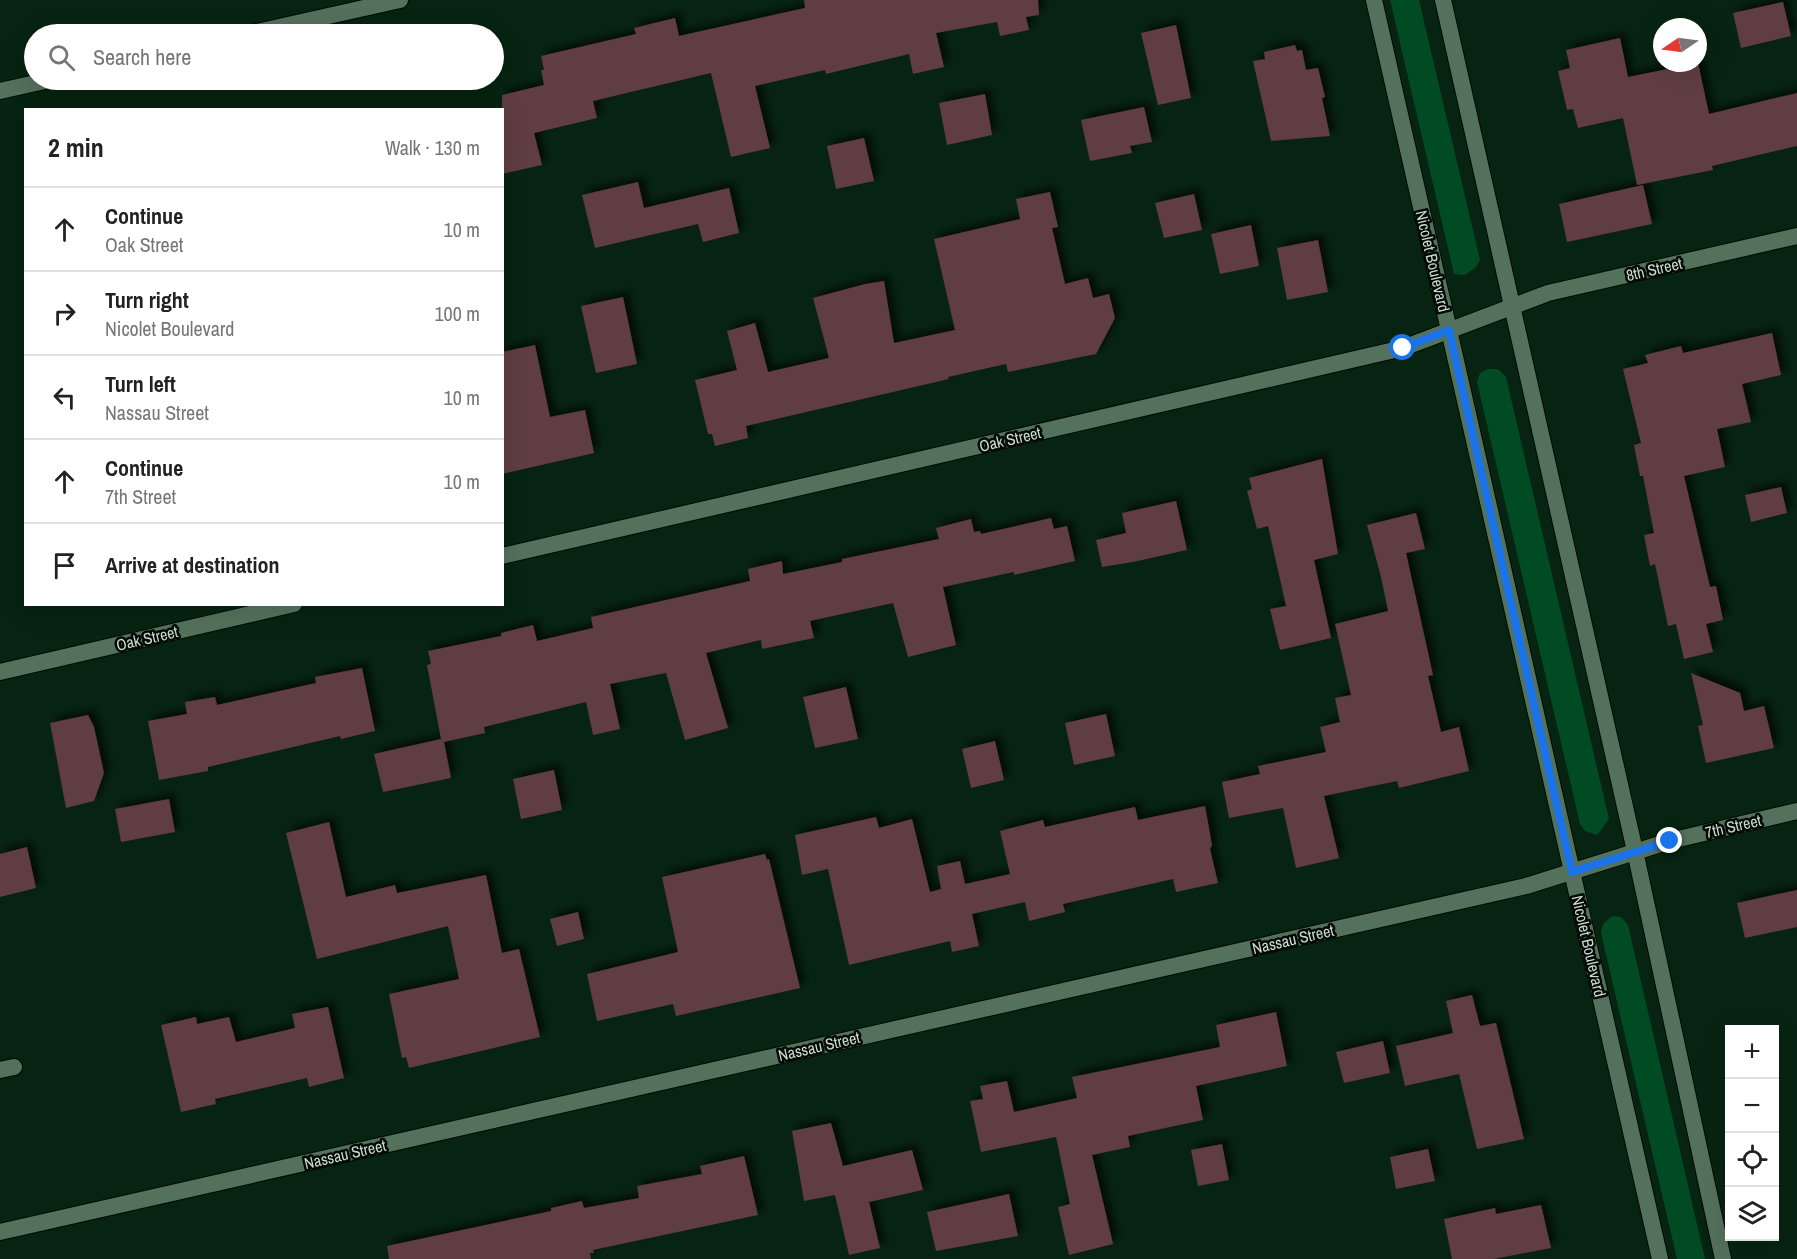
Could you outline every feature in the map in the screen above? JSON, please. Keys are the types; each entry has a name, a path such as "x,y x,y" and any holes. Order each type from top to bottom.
{"street":[{"path":"293,24 400,0"},
{"name":"Nicolet Boulevard","path":"1374,0 1660,1259"},
{"path":"1443,0 1635,850 1723,1259"},
{"path":"0,91 24,86"},
{"name":"8th Street","path":"1512,306 1548,293 1797,236"},
{"name":"Oak Street","path":"504,556 1403,348 1512,306"},
{"name":"Oak Street","path":"0,672 285,606"},
{"name":"7th Street","path":"1635,850 1797,811"},
{"name":"Nassau Street","path":"0,1232 1514,889 1635,850"}],"green space":[{"path":"1390,0 1419,0 1480,260 1476,267 1465,275 1454,274"},
{"path":"1488,369 1498,369 1506,377 1609,819 1597,835 1585,831 1580,824 1477,382 1480,373"},
{"path":"1612,916 1621,917 1628,925 1705,1259 1677,1259 1601,933 1603,924"}],"building":[{"path":"804,0 1038,0 1039,15 1026,17 1029,30 1000,36 997,22 936,33 944,67 913,74 909,54 826,74 825,70 755,86 770,148 731,157 711,73 593,101 597,118 534,133 542,165 504,174 502,95 544,85 541,56 636,34 634,28 675,18 679,36 805,8"},
{"path":"1783,2 1791,36 1741,48 1733,13"},
{"path":"1176,25 1191,98 1158,105 1141,33"},
{"path":"1620,38 1628,77 1653,72 1700,72 1709,114 1797,93 1797,146 1712,166 1713,170 1637,185 1623,118 1578,128 1573,109 1567,110 1558,71 1570,68 1566,50"},
{"path":"1295,45 1297,51 1302,50 1306,70 1318,68 1325,97 1322,98 1330,136 1271,141 1253,61 1265,59 1264,52"},
{"path":"985,94 992,135 947,145 939,103"},
{"path":"1144,107 1152,142 1130,146 1132,153 1090,161 1081,120"},
{"path":"864,138 874,181 836,189 827,146"},
{"path":"638,182 644,208 729,188 739,233 703,242 698,224 595,248 582,195"},
{"path":"1643,185 1652,224 1567,242 1559,204"},
{"path":"1050,192 1058,227 1052,228 1065,284 1088,278 1093,298 1109,294 1115,318 1096,354 1008,372 1006,364 948,377 949,379 746,426 748,438 715,446 712,434 708,434 695,380 737,370 727,331 755,323 768,372 829,358 813,298 884,281 894,343 955,330 934,239 1020,219 1016,199"},
{"path":"1194,194 1202,230 1164,238 1155,203"},
{"path":"1251,225 1259,266 1220,274 1211,234"},
{"path":"1318,240 1328,292 1287,300 1277,248"},
{"path":"623,297 637,364 596,373 581,306"},
{"path":"1772,333 1781,375 1742,384 1751,422 1717,429 1725,467 1684,476 1710,587 1716,586 1723,620 1706,624 1713,652 1684,659 1676,624 1668,626 1655,564 1650,566 1644,535 1654,533 1643,476 1640,476 1634,445 1641,443 1623,369 1648,363 1645,355 1681,346 1683,353"},
{"path":"535,345 550,417 585,410 594,453 504,474 504,352"},
{"path":"1322,459 1338,554 1314,560 1331,638 1280,650 1270,609 1286,606 1268,526 1257,529 1247,491 1252,489 1249,478"},
{"path":"1781,487 1787,513 1751,522 1745,495"},
{"path":"1176,501 1187,550 1102,567 1096,540 1126,533 1122,513"},
{"path":"1416,513 1425,549 1406,553 1433,675 1428,676 1441,732 1459,727 1469,771 1399,788 1397,781 1324,796 1339,858 1296,868 1283,808 1229,818 1222,782 1260,774 1258,766 1326,752 1320,727 1340,722 1335,698 1351,695 1335,624 1388,611 1367,525"},
{"path":"1051,518 1054,529 1067,526 1075,561 1014,575 1014,572 943,587 956,645 908,657 893,603 810,621 814,638 762,649 761,640 706,653 728,728 685,740 666,673 610,684 620,729 593,735 586,702 484,727 485,733 444,742 451,778 383,792 374,754 441,739 427,665 431,664 428,651 501,636 501,633 533,625 537,641 593,628 591,617 750,581 748,569 782,561 783,574 842,562 842,559 939,539 936,528 971,519 974,532 980,531 981,534"},
{"path":"362,668 375,731 341,739 340,736 208,767 208,771 159,780 148,721 187,714 185,702 215,697 217,705 316,683 315,677"},
{"path":"1691,673 1740,693 1744,711 1764,706 1774,748 1706,763 1698,726 1703,725"},
{"path":"846,687 858,739 815,748 803,697"},
{"path":"1106,714 1115,756 1074,765 1065,723"},
{"path":"88,715 94,727 104,773 94,801 66,808 50,723"},
{"path":"995,741 1004,780 971,788 962,749"},
{"path":"554,770 562,810 521,819 513,779"},
{"path":"169,799 175,832 121,842 115,809"},
{"path":"1205,806 1212,845 1210,849 1218,883 1176,892 1173,879 1063,904 1065,912 1029,921 1025,902 972,914 979,946 952,952 950,941 849,965 828,869 802,875 795,835 876,817 879,828 912,819 930,892 941,889 937,866 960,861 965,884 1010,874 1000,831 1043,820 1045,827 1135,807 1138,820"},
{"path":"329,822 346,897 395,885 397,893 486,875 502,953 519,949 540,1037 409,1068 406,1057 402,1058 389,994 459,979 448,926 317,959 286,833"},
{"path":"27,847 36,888 0,897 0,854"},
{"path":"765,854 767,860 769,859 800,988 676,1016 673,1004 597,1021 587,974 678,952 662,877"},
{"path":"1797,890 1797,927 1745,938 1737,903"},
{"path":"578,912 584,939 557,946 550,919"},
{"path":"1472,995 1480,1026 1496,1023 1524,1139 1477,1149 1459,1074 1405,1086 1396,1046 1453,1033 1446,1001"},
{"path":"328,1007 344,1078 309,1087 307,1078 215,1099 216,1104 181,1112 161,1025 196,1017 197,1024 229,1017 236,1042 295,1028 292,1014"},
{"path":"1276,1012 1287,1066 1196,1086 1203,1120 1128,1136 1130,1147 1092,1155 1113,1244 1069,1255 1058,1207 1070,1204 1056,1137 981,1152 970,1101 983,1099 980,1086 1007,1081 1014,1112 1077,1098 1072,1077 1220,1047 1216,1025"},
{"path":"1383,1041 1390,1073 1344,1083 1336,1052"},
{"path":"831,1123 843,1166 912,1150 923,1190 869,1202 880,1248 849,1255 835,1195 804,1201 792,1131"},
{"path":"1222,1144 1229,1180 1198,1186 1191,1150"},
{"path":"1428,1149 1435,1181 1396,1189 1390,1157"},
{"path":"744,1156 758,1215 593,1250 594,1253 590,1253 591,1259 389,1259 387,1246 551,1211 551,1208 582,1201 584,1208 639,1198 637,1186 702,1174 700,1166"},
{"path":"1009,1194 1018,1236 936,1251 927,1212"},
{"path":"1541,1205 1551,1248 1494,1259 1452,1259 1444,1219 1495,1208 1496,1214"}],"route":[{"path":"1403,348 1449,330 1572,872 1635,850 1670,841"}]}
